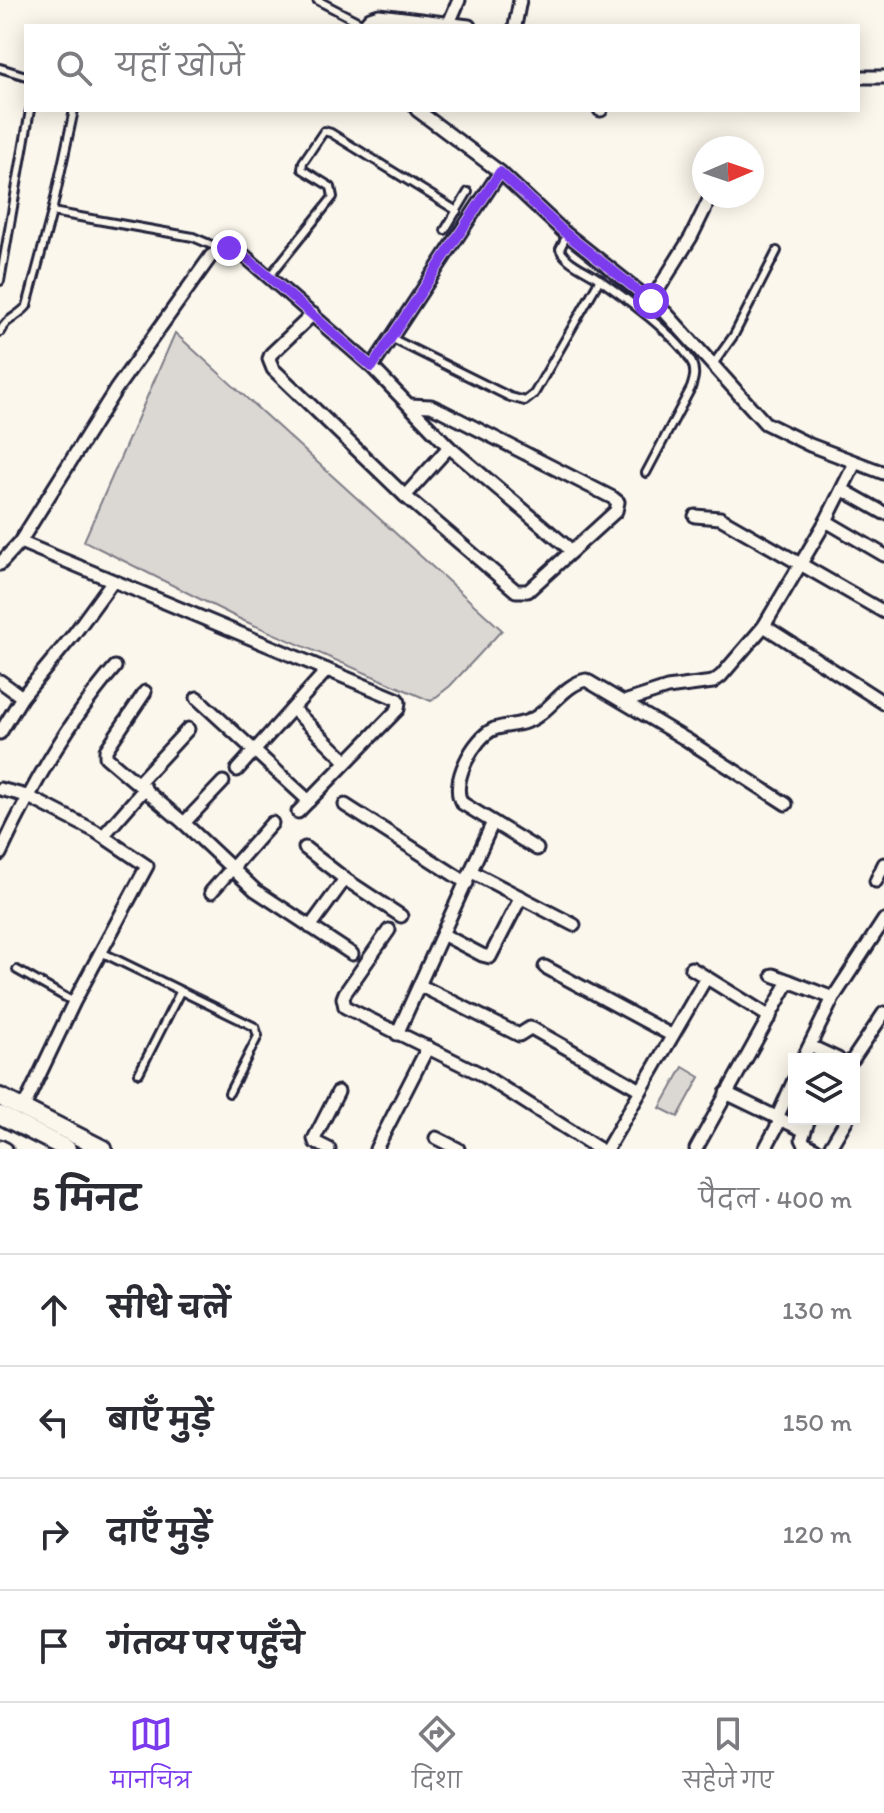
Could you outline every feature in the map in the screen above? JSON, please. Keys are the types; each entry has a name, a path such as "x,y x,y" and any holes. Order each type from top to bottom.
{"main road":[{"path":"0,1097 23,1109 74,1145"},
{"path":"0,1115 74,1145 103,1149"}],"street":[{"path":"449,23 459,0"},
{"path":"515,24 520,0"},
{"path":"364,24 379,15 456,24"},
{"path":"860,77 884,77"},
{"path":"420,112 500,172 567,235 681,328 765,423 884,473"},
{"path":"372,367 500,172"},
{"path":"651,301 705,208"},
{"path":"0,564 20,542 116,389 211,256 229,248 239,251 313,314 372,367 449,447 572,551"},
{"path":"313,314 271,354 270,364 405,496 516,591 528,591 616,511 618,502 442,411 431,406 409,405"},
{"path":"405,496 449,447"},
{"path":"624,702 667,688 713,682 764,626 826,521 855,463"},
{"path":"843,490 884,513"},
{"path":"695,516 720,518 884,612"},
{"path":"826,521 884,555"},
{"path":"20,542 399,702 398,709 298,812"},
{"path":"0,733 22,697 112,582"},
{"path":"764,626 884,703"},
{"path":"0,854 27,796 65,735 115,667"},
{"path":"237,770 327,670"},
{"path":"0,681 22,697"},
{"path":"537,849 462,803 457,792 461,775 473,747 483,735 496,728 525,723 537,717 580,681 593,682 786,804"},
{"path":"145,692 105,754 109,760 142,785 255,890 352,954"},
{"path":"197,698 309,801"},
{"path":"293,709 346,761"},
{"path":"103,836 188,729"},
{"path":"184,823 223,782"},
{"path":"0,789 27,796 103,836 147,866 74,1002 23,1109"},
{"path":"345,805 469,878 521,897 574,925"},
{"path":"397,1034 493,822"},
{"path":"211,892 272,823"},
{"path":"305,848 401,916"},
{"path":"876,881 884,864"},
{"path":"310,927 345,879"},
{"path":"444,935 490,957 521,897"},
{"path":"806,1053 833,998 884,920"},
{"path":"389,930 345,993 345,1007 481,1074 599,1149"},
{"path":"545,967 671,1035"},
{"path":"691,968 770,1017"},
{"path":"773,975 833,998"},
{"path":"607,1149 706,978"},
{"path":"696,1149 789,981"},
{"path":"421,986 519,1035 526,1029 533,1029 641,1090"},
{"path":"857,1053 884,1013"},
{"path":"810,1046 825,1053"},
{"path":"376,1149 428,1047"},
{"path":"329,1149 314,1139 338,1092"},
{"path":"726,1093 788,1120"},
{"path":"765,1149 788,1095"},
{"path":"806,1125 804,1143 815,1149"},
{"path":"829,1149 843,1125"},
{"path":"436,1138 458,1149"},
{"path":"0,1146 6,1149"}],"lane":[{"path":"317,0 361,24"},
{"path":"0,68 24,75"},
{"path":"0,281 30,112"},
{"path":"0,332 4,324 22,313 27,306 74,112"},
{"path":"269,277 333,197 331,187 302,169 303,162 324,131 457,211"},
{"path":"445,230 468,192"},
{"path":"52,212 193,237 221,249"},
{"path":"567,235 561,245 561,253 600,279 666,334 686,353 694,371 691,388 646,473"},
{"path":"714,363 734,335 777,251"},
{"path":"390,338 510,397 525,401 534,394 600,279"},
{"path":"101,952 255,1027 258,1036 229,1093"},
{"path":"17,970 74,1002"},
{"path":"139,1073 180,992"}],"shaded area":[{"path":"175,333 502,630 450,686 431,701 242,620 84,541"},
{"path":"683,1067 700,1077 678,1117 660,1108"}],"route":[{"path":"229,248 239,251 372,367 500,172 564,232 651,301"}]}
